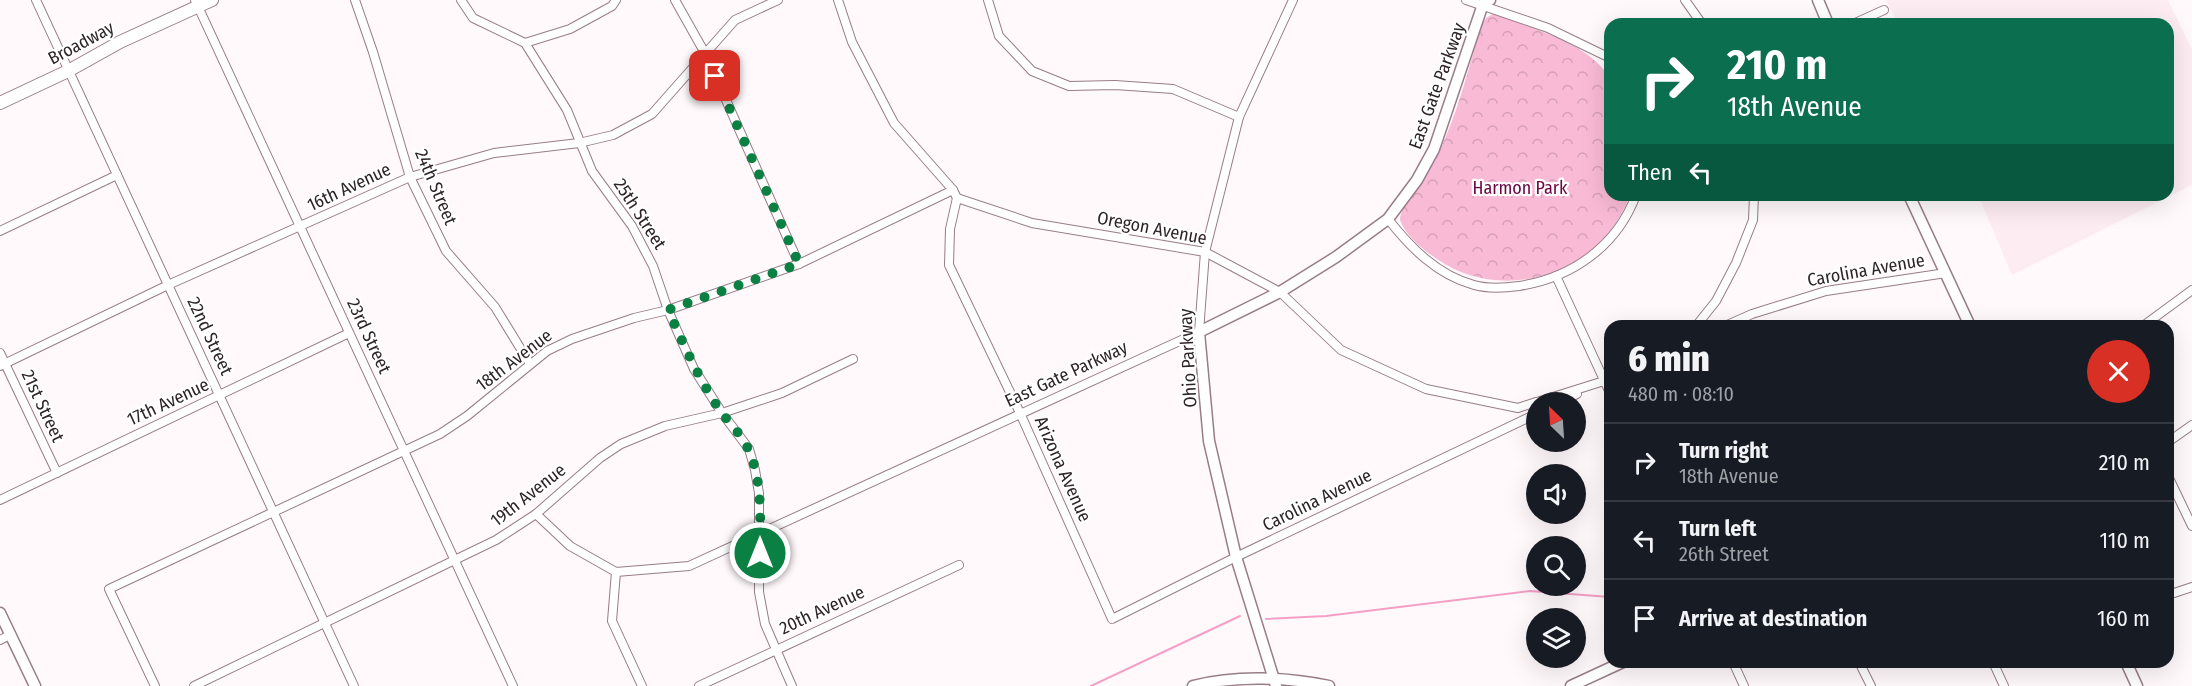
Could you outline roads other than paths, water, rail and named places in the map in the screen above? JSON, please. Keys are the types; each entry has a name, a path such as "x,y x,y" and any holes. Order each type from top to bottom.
{"main road":[{"name":"Broadway","path":"0,103 68,71 196,3 212,0"}],"street":[{"name":"22nd Street","path":"36,0 354,686"},
{"name":"24th Street","path":"355,0 410,177 446,251 495,307 530,364"},
{"path":"461,0 473,18 525,43 570,29 612,6 616,0"},
{"path":"675,0 706,55 799,264"},
{"name":"16th Avenue","path":"2,364 168,285 410,177 494,153 579,143 613,135 652,114 735,21 778,0"},
{"path":"838,0 852,42 894,123 955,194"},
{"path":"988,0 999,36 1032,71 1069,86 1115,85 1173,89 1239,117"},
{"name":"Ohio Parkway","path":"1275,683 1236,557 1209,441 1199,332 1204,252 1239,117 1293,0"},
{"path":"1466,0 1484,1 1604,55"},
{"path":"1685,0 1698,18"},
{"path":"1818,0 1826,18"},
{"name":"East Gate Parkway","path":"616,572 689,566 1199,332 1280,292 1336,257 1388,219 1417,180 1434,149 1484,1"},
{"name":"23rd Street","path":"196,3 513,686"},
{"path":"1866,18 1884,10"},
{"name":"25th Street","path":"525,43 567,110 592,171 632,226 653,266 668,310 694,369 722,413 749,449 759,493 759,592 765,624 792,686"},
{"path":"0,231 117,175"},
{"name":"Oregon Avenue","path":"955,194 1032,223 1204,252 1280,292 1341,351 1426,389 1518,408 1526,405"},
{"name":"18th Avenue","path":"155,686 109,589 440,434 467,416 547,351 572,339 634,318 668,310 799,264 955,194"},
{"name":"Arizona Avenue","path":"955,194 950,229 949,265 1020,413 1113,619"},
{"path":"1388,219 1428,261 1449,274 1473,285 1512,287 1556,276 1587,260 1603,247 1624,220 1633,201"},
{"path":"1701,320 1716,301 1736,263 1753,220 1754,201"},
{"path":"1912,201 1967,320"},
{"name":"Carolina Avenue","path":"1738,320 1826,291 1946,273"},
{"path":"1556,276 1604,374"},
{"path":"2151,320 2192,290"},
{"name":"17th Avenue","path":"0,500 350,333"},
{"name":"21st Street","path":"0,353 2,364 57,473"},
{"name":"19th Avenue","path":"194,686 496,540 536,514 600,458 621,444 665,426 722,413 782,393 853,359"},
{"path":"1582,392 1604,381"},
{"name":"Oregon Avenue","path":"1568,392 1604,381"},
{"name":"Carolina Avenue","path":"1113,619 1236,557 1526,419"},
{"path":"2174,438 2192,425"},
{"path":"2174,488 2192,526"},
{"path":"536,514 570,546 616,572 612,621 642,686"},
{"name":"20th Avenue","path":"699,686 959,565"},
{"path":"2174,593 2192,587"},
{"path":"0,613 5,637 35,686"},
{"path":"1571,686 1610,668"},
{"path":"1735,668 1744,686"},
{"path":"1862,668 1871,686"},
{"path":"1996,668 2004,686"},
{"path":"2129,668 2137,686"},
{"path":"1193,686 1214,681 1329,686"}],"waterway":[{"path":"1266,619 1326,616 1530,591 1604,597"},
{"path":"1091,686 1240,616"}],"park label":[{"name":"Harmon Park","path":"1520,188"}]}
